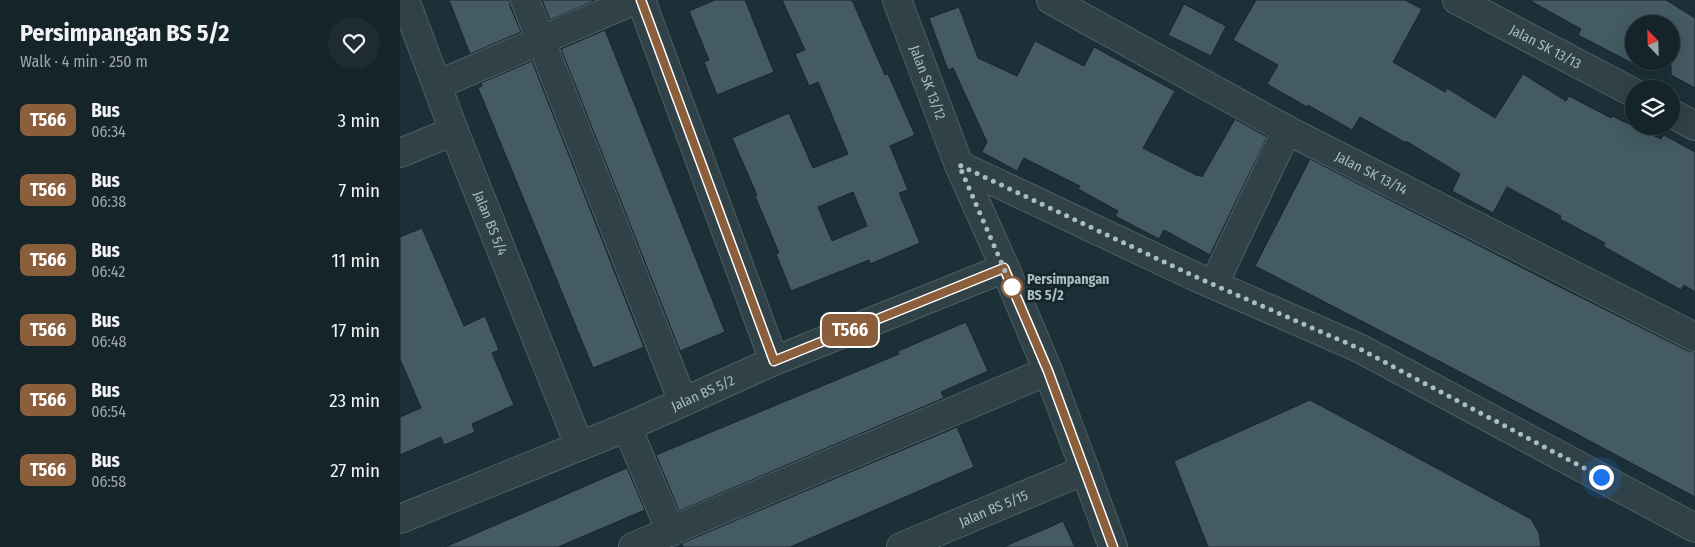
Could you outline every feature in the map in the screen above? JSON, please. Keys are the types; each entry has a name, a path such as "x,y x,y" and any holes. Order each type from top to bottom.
{"street":[{"name":"Jalan BS 5/4","path":"405,0 454,131 579,446"},
{"path":"525,0 683,402"},
{"path":"437,85 635,0"},
{"path":"642,0 774,361"},
{"name":"Jalan SK 13/12","path":"897,0 959,165 1048,371 1113,547"},
{"name":"Jalan SK 13/14","path":"1051,0 1287,130 1695,337"},
{"name":"Jalan SK 13/13","path":"1457,0 1625,89"},
{"path":"1680,118 1695,126"},
{"path":"1214,284 1287,130"},
{"path":"400,153 454,131"},
{"path":"959,165 1196,277 1358,348 1695,528"},
{"name":"Jalan BS 5/2","path":"400,519 627,427 774,361 1004,268"},
{"path":"633,547 1048,371"},
{"path":"627,427 671,532"},
{"name":"Jalan BS 5/15","path":"900,547 1085,470"}],"building":[{"path":"449,0 510,0 510,6 521,32 470,54"},
{"path":"542,0 593,0 594,1 550,20"},
{"path":"715,0 745,0 774,72 717,95 704,62 709,60 689,11"},
{"path":"782,0 852,0 885,75 888,74 915,135 890,146 908,190 899,193 920,243 870,264 869,260 791,291 776,254 779,253 755,196 757,195 732,138 789,113 813,168 848,154 818,82 809,86 795,54 805,50","holes":["853,192 867,226 832,241 818,207"]},
{"path":"1256,0 1405,0 1422,9 1393,62 1445,92 1447,88 1495,118 1523,74 1566,101 1569,96 1611,118 1612,116 1625,122 1625,135 1652,135 1661,139 1664,135 1695,152 1695,292 1684,285 1681,290 1603,246 1605,243 1560,219 1561,216 1507,187 1493,213 1452,191 1460,174 1406,141 1406,143 1360,117 1352,130 1267,84 1278,65 1233,40"},
{"path":"1529,0 1666,0 1695,18 1695,88 1671,75 1671,70 1680,70 1680,15 1625,15 1625,59 1578,35 1581,29"},
{"path":"1184,4 1226,26 1211,56 1168,35"},
{"path":"959,7 978,58 1017,76 1035,41 1084,66 1094,47 1175,91 1143,148 1198,176 1202,177 1235,119 1267,137 1210,255 1164,230 1159,239 1115,216 1118,211 1078,189 1080,186 1024,158 1017,171 982,152 987,142 953,68 948,70 929,18"},
{"path":"605,30 725,332 680,351 561,49"},
{"path":"532,61 644,347 593,368 478,88 482,86 481,83"},
{"path":"1310,159 1556,285 1688,351 1695,352 1695,497 1255,266"},
{"path":"422,228 464,326 485,316 499,350 492,353 514,405 472,424 475,432 444,445 441,437 400,455 400,417 421,408 400,359 400,237"},
{"path":"966,322 988,371 941,392 944,398 679,511 656,455 899,354 898,351"},
{"path":"1310,400 1531,519 1539,533 1541,547 1208,547 1174,461"},
{"path":"957,427 974,467 790,547 683,547 682,543"},
{"path":"627,468 645,510 558,547 445,547"},
{"path":"1063,521 1075,547 1003,547 1050,527"}],"bus line":[{"name":"T566","path":"641,0 774,361 1004,268 1048,371 1113,547"}],"place":[{"name":"Persimpangan BS 5/2","path":"1012,287"}],"route":[{"path":"1012,287 959,165 1196,277 1358,348 1601,477"}]}
